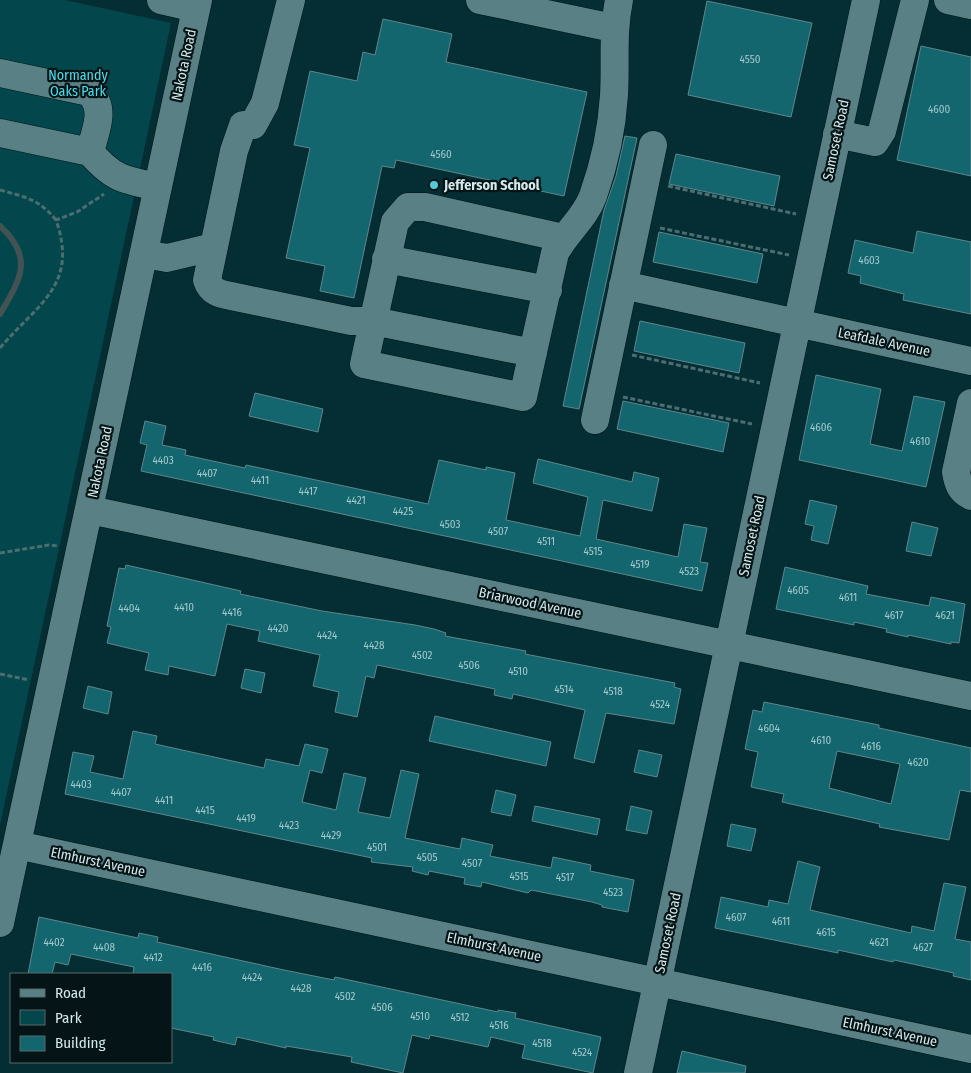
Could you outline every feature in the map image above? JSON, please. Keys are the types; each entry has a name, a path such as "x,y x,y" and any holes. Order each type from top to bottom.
{"street":[{"path":"161,0 197,4"},
{"path":"291,0 265,103 253,125 244,125 234,151 206,280 209,287 216,293 351,321 373,321 533,353"},
{"path":"480,0 613,28"},
{"path":"563,238 415,206 408,207 395,222 364,364 524,397 556,253 563,238 586,212 600,175 613,107 613,28 619,0"},
{"name":"Samoset Road","path":"638,1073 866,0"},
{"path":"837,134 875,142 882,131 915,0"},
{"path":"948,0 971,5"},
{"name":"Nakota Road","path":"0,923 197,4"},
{"path":"0,73 89,92 96,98 100,110 90,152"},
{"path":"0,133 90,152 105,170 115,176 158,187"},
{"path":"595,420 652,145"},
{"path":"144,254 167,258 213,247"},
{"path":"386,259 548,290"},
{"name":"Leafdale Avenue","path":"623,285 971,361"},
{"path":"971,403 956,472 957,482 962,491 971,496"},
{"name":"Briarwood Avenue","path":"90,510 971,696"},
{"name":"Elmhurst Avenue","path":"17,845 971,1049"}],"path":[{"path":"668,186 798,214"},
{"path":"0,190 33,200 46,208 56,220 60,233 63,266 45,302 0,348"},
{"path":"56,220 77,212 106,192"},
{"path":"660,228 790,255"},
{"path":"632,355 763,383"},
{"path":"624,397 754,424"},
{"path":"0,552 49,545 61,547"},
{"path":"0,674 35,681"}],"green space":[{"name":"Normandy Oaks Park","path":"0,0 65,0 171,23 0,825"}],"building":[{"path":"707,1 812,23 791,117 688,95"},
{"path":"383,19 452,34 446,62 587,92 564,196 396,160 394,168 382,166 354,298 320,291 325,266 286,258 310,148 294,145 310,71 357,81 363,52 375,55"},
{"path":"921,46 971,57 971,176 897,160"},
{"path":"625,136 637,138 579,409 563,406 604,210 616,176"},
{"path":"676,154 780,176 774,206 669,184"},
{"path":"917,231 971,242 971,314 903,300 904,294 860,283 861,276 848,273 855,240 913,253"},
{"path":"659,232 763,254 757,283 653,262"},
{"path":"640,321 745,343 739,373 634,351"},
{"path":"816,375 881,389 870,444 902,451 914,396 945,402 926,487 799,460"},
{"path":"255,393 323,409 318,432 249,416"},
{"path":"623,401 729,423 723,452 617,429"},
{"path":"145,421 166,426 162,445 186,450 185,455 245,468 246,465 428,504 439,460 486,470 486,467 515,473 506,520 580,536 588,497 533,483 538,459 632,482 634,472 659,478 652,511 603,500 596,539 678,557 684,524 707,528 700,562 708,563 702,591 141,471 147,445 140,443"},
{"path":"810,500 837,506 828,544 811,540 814,526 805,524"},
{"path":"912,522 938,528 931,556 906,551"},
{"path":"126,565 241,591 240,594 322,611 415,625 446,633 445,636 526,651 525,654 675,683 674,687 681,689 674,724 606,713 594,763 574,758 585,710 513,694 512,699 494,695 495,689 377,665 374,678 366,676 357,717 335,712 339,692 313,686 320,655 258,641 260,631 227,624 215,676 169,666 168,675 145,670 149,653 107,643 111,627 107,626 119,568 125,569"},
{"path":"785,567 868,586 866,594 929,606 931,597 965,604 959,643 951,642 951,644 908,635 908,637 886,632 887,629 854,622 854,625 776,609"},
{"path":"245,669 265,673 261,693 241,688"},
{"path":"88,686 112,692 108,714 83,708"},
{"path":"764,702 879,725 879,728 971,748 971,792 960,790 949,840 879,827 880,824 782,802 784,794 751,787 758,752 745,749 753,710 762,712","holes":["837,751 900,764 891,804 829,788"]},
{"path":"435,716 551,742 546,766 429,741"},
{"path":"133,731 157,736 155,744 264,768 266,759 299,766 305,744 328,749 322,773 310,770 302,802 336,810 344,773 366,778 358,812 390,818 401,770 419,774 405,838 460,849 462,838 493,845 490,856 551,868 553,857 591,865 590,871 634,880 628,912 602,907 602,905 592,902 531,890 528,893 482,882 481,887 464,884 465,878 429,871 428,875 412,871 413,867 371,862 372,858 65,794 73,752 94,756 90,772 123,779"},
{"path":"639,750 662,755 657,777 634,772"},
{"path":"496,790 516,795 511,816 491,812"},
{"path":"535,806 600,819 597,835 532,821"},
{"path":"631,806 652,811 647,834 626,830"},
{"path":"731,824 756,829 751,851 727,846"},
{"path":"798,861 820,867 810,910 911,933 912,926 934,931 944,883 966,887 955,939 971,942 971,980 953,976 954,973 894,960 893,962 838,950 838,953 715,928 721,897 768,907 769,900 788,904"},
{"path":"39,917 138,938 139,933 158,937 157,942 284,970 334,980 335,977 498,1012 498,1010 516,1013 515,1018 601,1037 593,1073 522,1058 525,1045 491,1037 488,1047 430,1035 429,1039 412,1035 403,1073 351,1062 352,1057 286,1046 286,1048 237,1037 235,1045 213,1040 214,1037 172,1028 172,973 133,973 134,967 71,954 68,965 55,962 52,973 28,973"},
{"path":"682,1051 746,1066 745,1073 677,1073"}],"waterway":[{"path":"0,226 18,248 21,259 18,280 0,314"}],"place":[{"name":"Jefferson School","path":"434,185"}]}
